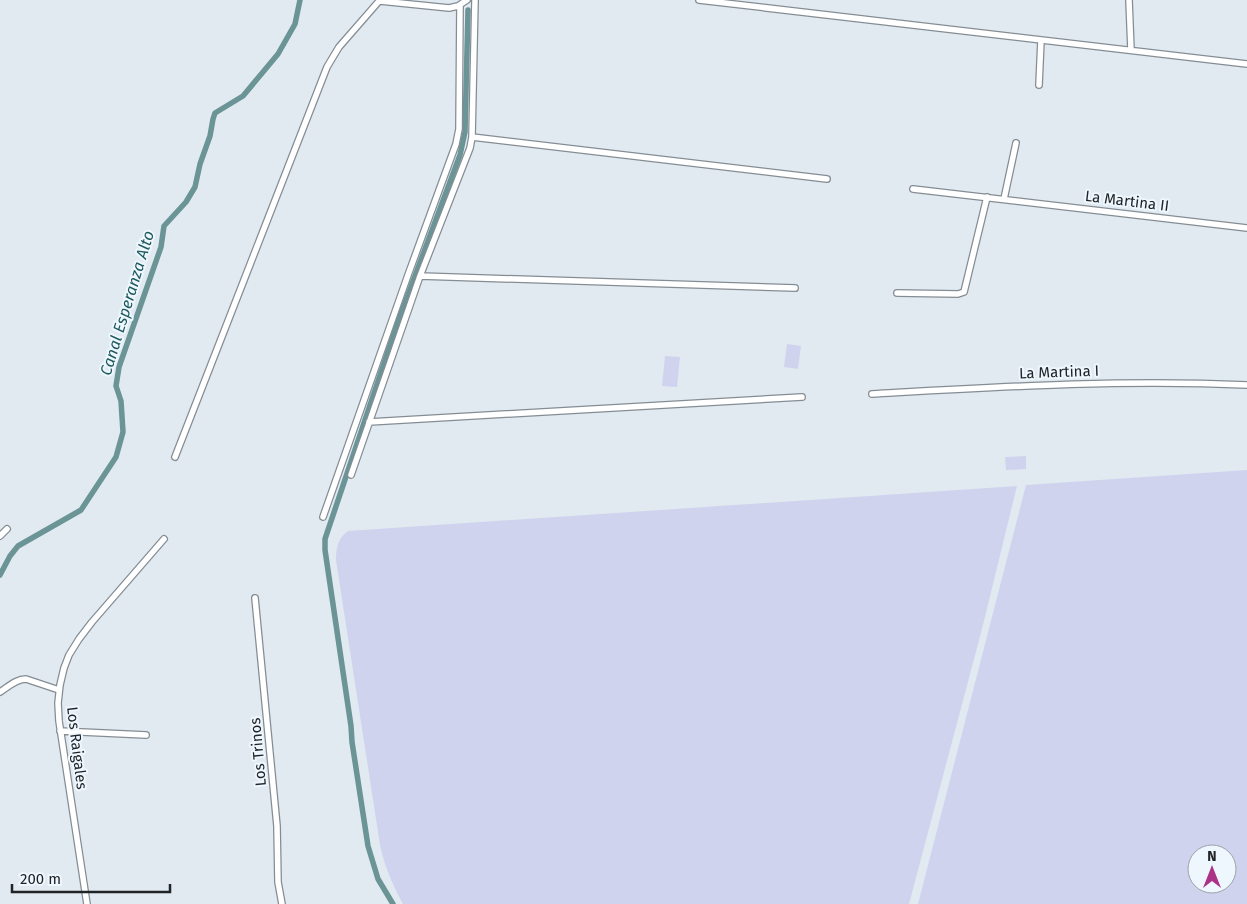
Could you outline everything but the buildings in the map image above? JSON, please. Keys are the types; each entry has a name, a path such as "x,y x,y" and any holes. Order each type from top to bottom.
{"street":[{"path":"175,457 327,67 339,48 380,1 449,8 460,5 467,0"},
{"path":"350,475 420,276 468,152 472,137 475,0"},
{"path":"699,0 751,3 1247,64"},
{"path":"1129,0 1131,50"},
{"path":"322,517 456,144 459,128 460,5"},
{"path":"1039,85 1042,40"},
{"path":"472,137 827,178"},
{"path":"1004,199 1016,143"},
{"name":"La Martina II","path":"913,189 1247,228"},
{"path":"897,293 958,294 964,292 987,197"},
{"path":"420,276 796,288"},
{"name":"La Martina I","path":"872,394 1120,383 1247,385"},
{"path":"370,422 802,397"},
{"path":"0,536 7,529"},
{"name":"Los Raigales","path":"87,904 60,731 58,712 59,690 66,662 79,639 164,539"},
{"name":"Los Trinos","path":"255,598 277,826 278,882 282,904"},
{"path":"0,692 23,679 59,690"},
{"path":"60,731 146,735"}],"shaded area":[{"path":"787,344 801,346 798,369 784,367"},
{"path":"665,356 680,357 677,387 662,386"},
{"path":"1026,456 1026,469 1006,470 1005,457"},
{"path":"1247,470 1247,904 918,904 1026,485"},
{"path":"1017,486 982,629 909,904 403,904 389,875 380,845 336,560 338,544 348,531"}],"waterway":[{"name":"Canal Esperanza Alto","path":"0,575 10,556 18,546 81,510 116,457 123,432 121,401 116,386 119,367 161,247 164,226 186,202 195,187 215,113 243,96 278,54 295,24 300,0"},
{"path":"393,904 378,879 368,846 325,550 325,539 399,319 460,155 465,132 468,10"}]}
